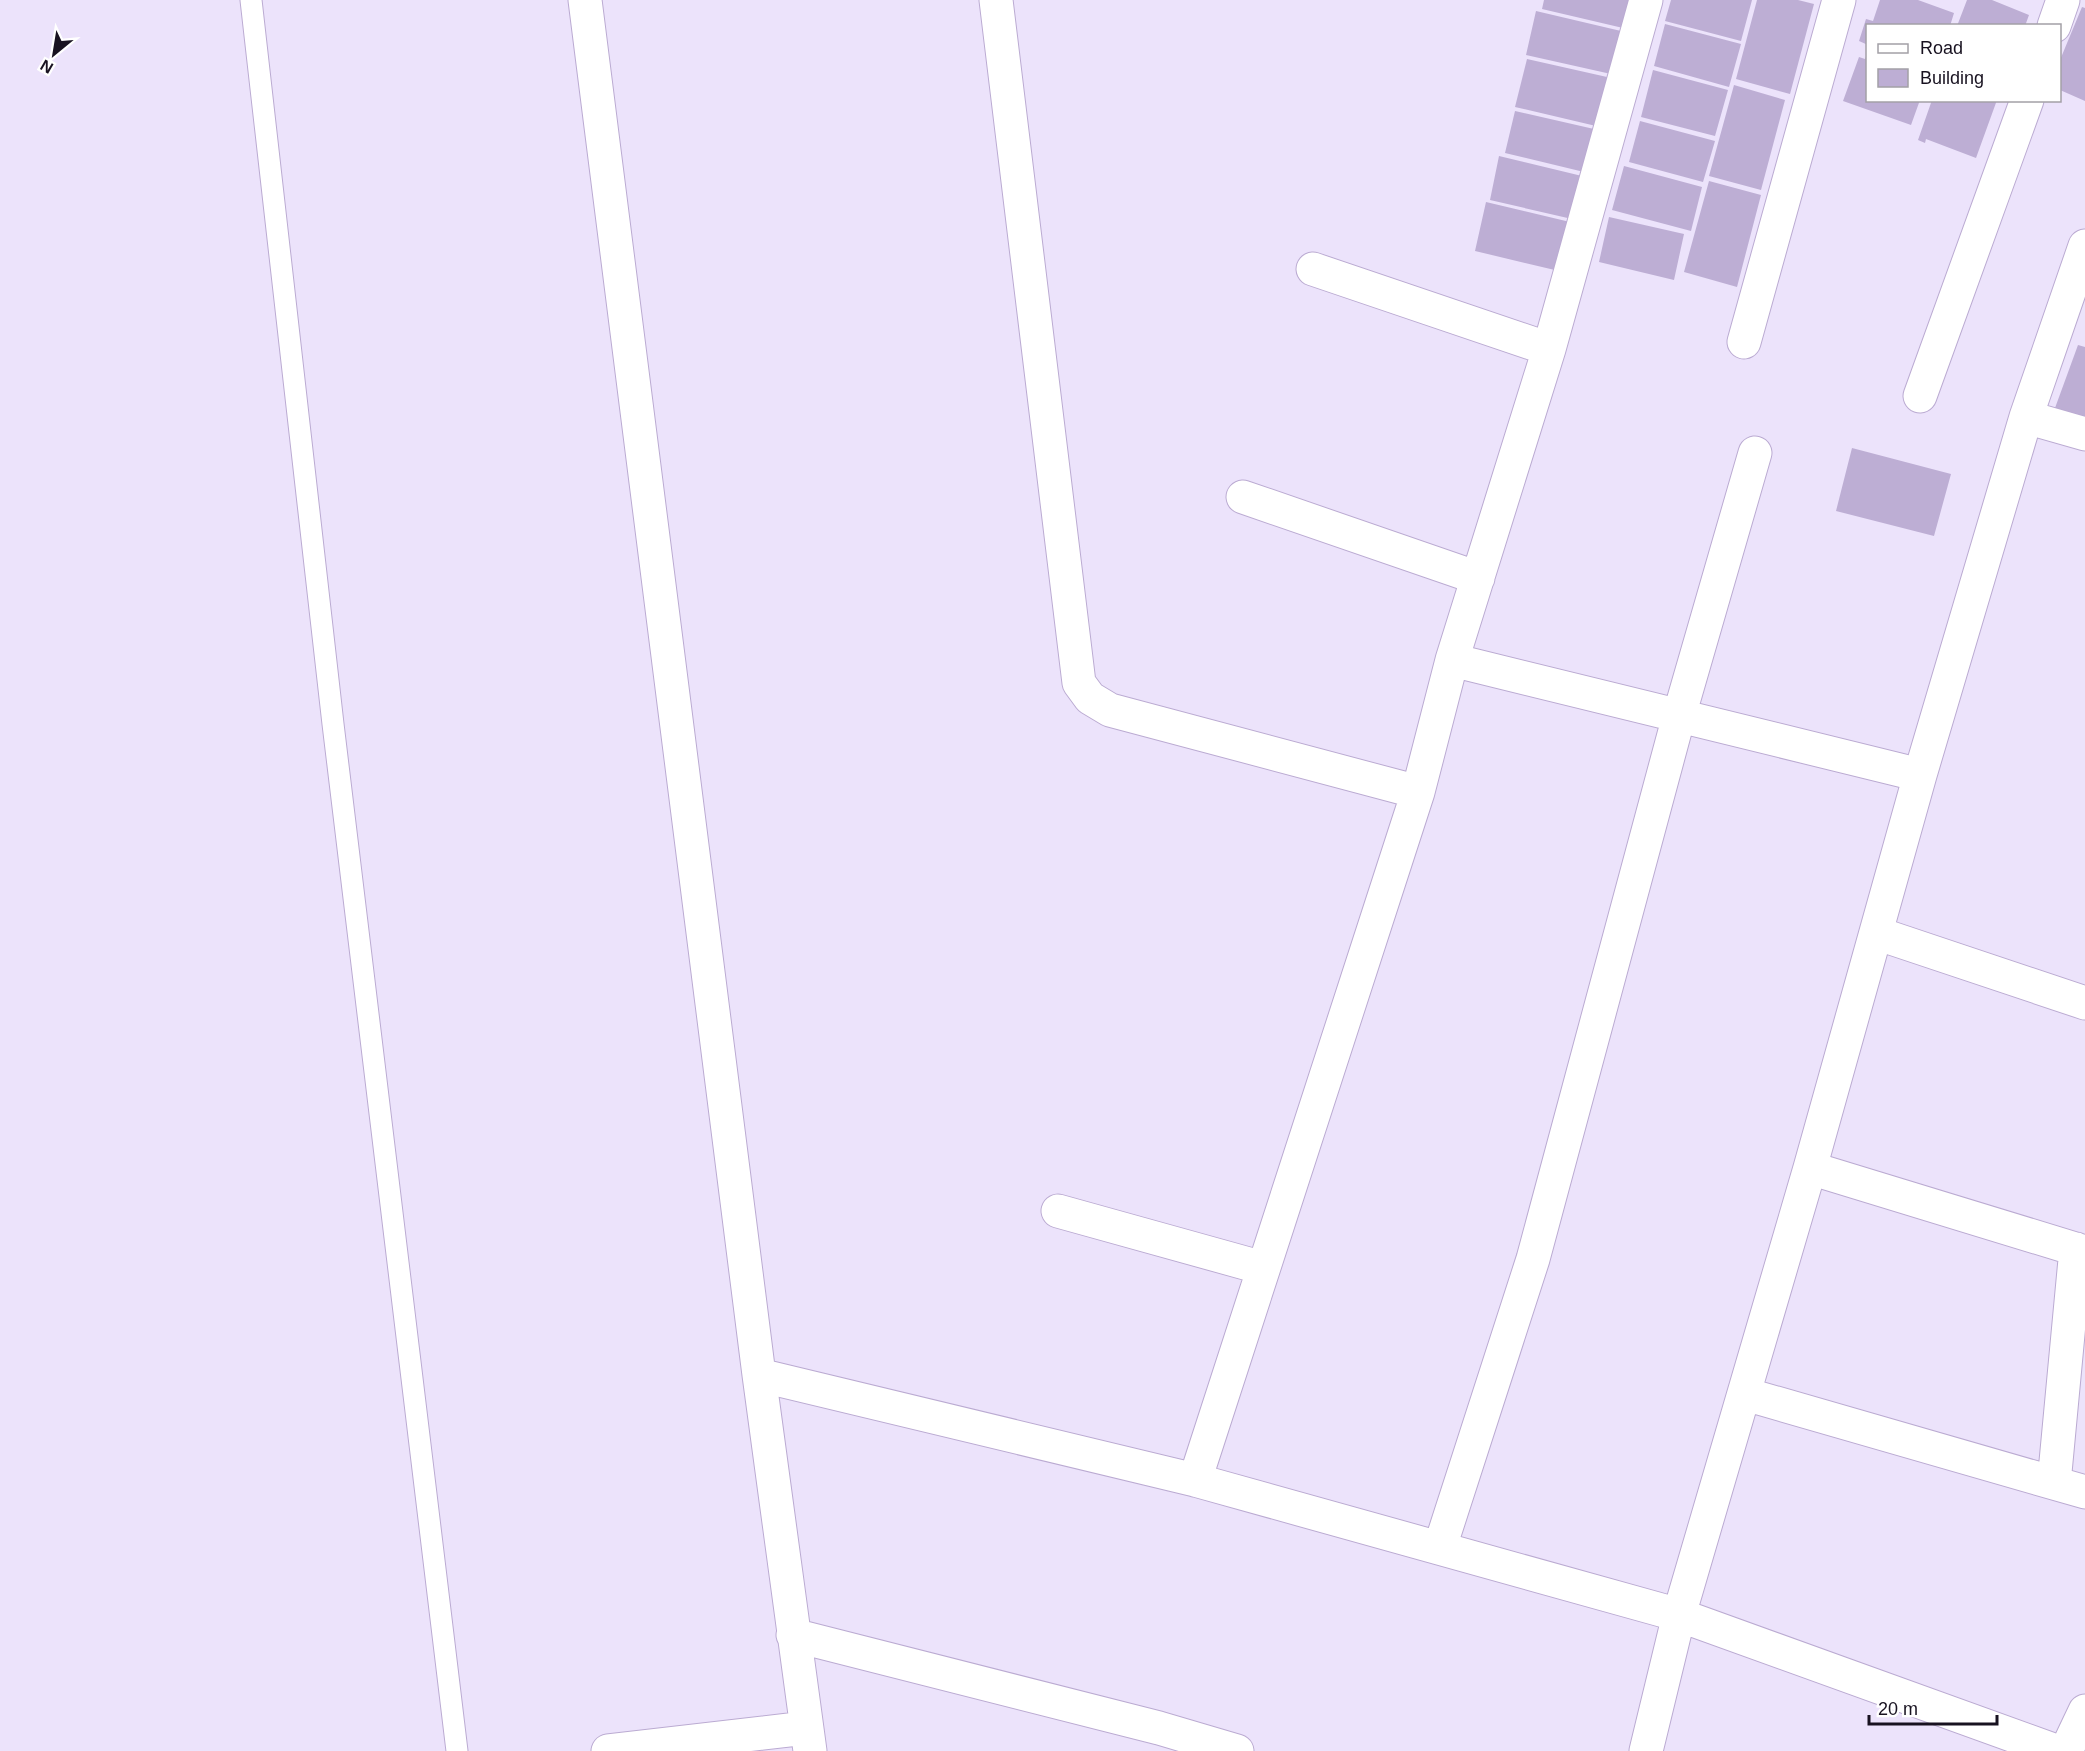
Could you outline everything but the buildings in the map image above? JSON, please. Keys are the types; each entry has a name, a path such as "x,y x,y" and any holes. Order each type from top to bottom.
{"street":[{"path":"585,0 759,1375 808,1739 608,1751"},
{"path":"996,0 1079,683 1090,698 1110,710 1418,792"},
{"path":"1195,1479 1418,792 1452,660 1549,349 1646,0"},
{"path":"1744,342 1839,0"},
{"path":"2055,24 2063,0"},
{"path":"1920,396 2026,102"},
{"path":"1646,1751 1679,1615 1810,1168 1920,775 2026,417 2085,246"},
{"path":"1313,270 1549,349"},
{"path":"2026,417 2085,434"},
{"path":"1440,1547 1533,1259 1679,716 1755,453"},
{"path":"1243,497 1478,578"},
{"path":"1452,660 1920,775"},
{"path":"1876,933 2085,1003"},
{"path":"1810,1168 2081,1250 2054,1483"},
{"path":"1058,1211 1263,1268"},
{"path":"759,1375 1195,1479 1679,1615 2056,1751"},
{"path":"1745,1394 2085,1492"},
{"path":"793,1635 1156,1740 1237,1751"},
{"path":"2066,1751 2085,1711"}],"lane":[{"path":"250,0 333,724 457,1751"}]}
